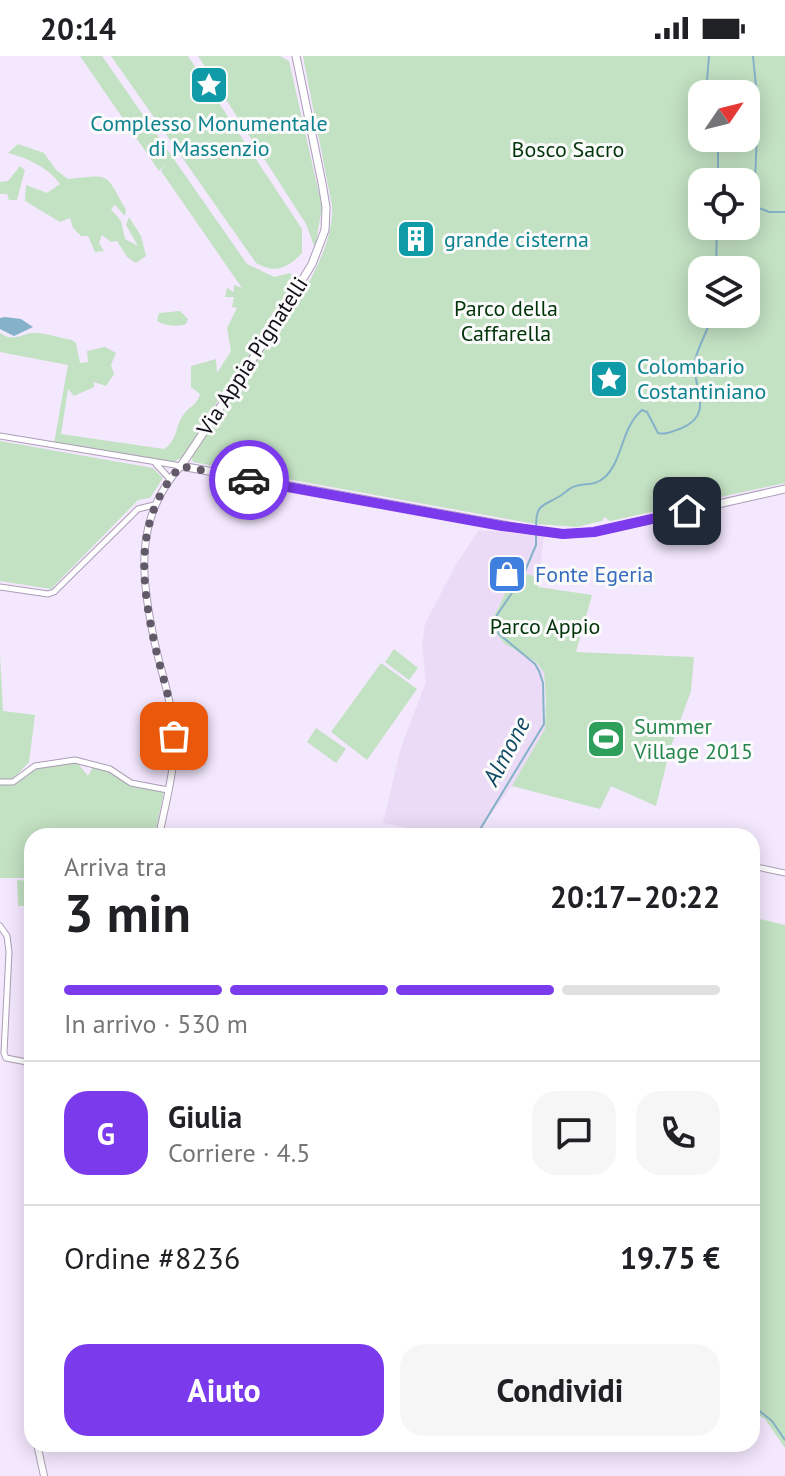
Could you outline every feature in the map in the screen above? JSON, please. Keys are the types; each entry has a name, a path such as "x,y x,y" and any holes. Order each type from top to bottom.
{"main road":[{"name":"Via Appia Pignatelli","path":"181,466 312,264 325,230 326,207 322,183 296,56"},
{"path":"181,466 563,534 594,532 785,489"}],"street":[{"path":"0,436 181,466"},
{"path":"155,463 170,479"},
{"name":"Via Appia Pignatelli","path":"161,828 174,746 174,727 155,644 144,553 145,532 154,505 181,466"},
{"path":"0,587 48,594 54,592 138,509 154,505"},
{"path":"0,782 13,782 35,766 75,760 110,769 131,783 168,790"},
{"path":"760,868 785,873"},
{"path":"0,926 7,936 9,952 4,1053 6,1058 24,1062"},
{"path":"39,1452 44,1476"}],"shaded area":[{"path":"479,530 544,536 539,577 515,572 493,619 493,629 505,644 536,662 544,672 545,729 512,786 481,828 407,828 383,823 401,747 426,682 422,645 425,624 455,566"}],"green space":[{"path":"80,56 102,56 247,264 274,277 290,273 297,282 268,320 267,329 232,382 229,382 185,456 172,463 54,443 68,365 0,352 0,333 15,337 33,333 72,340 76,343 80,363 88,362 87,351 105,347 116,353 111,365 114,374 106,386 94,382 94,387 74,396 68,389 61,434 164,449 172,441 184,414 200,394 191,387 191,366 216,359 217,373 231,351 227,328 237,308 232,307 234,297 225,297 227,288 234,292 234,285 242,288 161,171 165,165 159,171"},
{"path":"111,56 188,56 302,229 302,253 297,258 275,269 256,263"},
{"path":"198,56 280,56 289,61 322,207 315,248 306,224"},
{"name":"Parco della Caffarella","path":"303,56 785,56 785,483 610,521 604,517 602,521 577,527 535,524 193,462 191,455 307,286 321,257 332,217"},
{"path":"18,144 44,153 56,170 68,179 105,178 126,210 125,216 115,205 111,209 121,221 125,239 138,246 126,225 129,217 141,236 146,256 136,263 127,257 117,241 111,242 102,235 99,243 104,251 95,252 88,236 81,236 73,228 70,218 60,222 25,201 26,185 47,193 60,184 37,164 8,153"},
{"path":"20,166 25,170 17,200 9,200 7,194 0,194 0,182 8,181"},
{"path":"180,311 188,319 186,324 171,326 157,321 159,313"},
{"path":"0,441 153,468 163,478 150,498 138,500 51,589 0,581"},
{"name":"Summer Village 2015","path":"515,572 539,577 538,587 592,595 576,652 694,657 691,691 670,749 656,806 611,786 600,809 512,786 545,729 546,700 544,672 536,662 505,644 493,629 493,619"},
{"path":"394,649 418,668 409,680 385,662"},
{"path":"0,654 3,711 35,715 29,762 11,781 42,765 75,760 88,776 93,767 114,773 126,783 164,791 157,828 24,828 24,878 0,878"},
{"path":"381,663 417,689 367,760 331,732"},
{"path":"316,728 346,749 336,763 307,742"},
{"path":"17,880 24,880 24,906 18,906"},
{"path":"760,919 785,925 785,1448 760,1416"}],"water":[{"path":"0,318 21,319 33,327 14,336 0,329"}],"waterway":[{"name":"Almone","path":"707,80 709,56"},
{"path":"753,56 758,107 754,206 769,212 785,212"},
{"name":"Almone","path":"718,152 718,168"},
{"name":"Almone","path":"716,256 717,240"},
{"name":"Almone","path":"536,528 537,514 544,505 574,487 605,477 630,426 642,410 647,412 658,433 682,428 698,415 700,398 695,361 707,328"},
{"name":"Almone","path":"481,828 544,724 543,683 539,671 535,664 499,634 495,622 522,578 536,545 536,535"},
{"path":"760,1411 772,1421 785,1440"}],"way so far":[{"path":"174,736 147,594 144,548 148,521 162,491 181,466 249,480"}],"place":[{"name":"Complesso Monumentale di Massenzio","path":"209,85"},
{"name":"grande cisterna","path":"416,239"},
{"name":"Colombario Costantiniano","path":"609,379"},
{"name":"Fonte Egeria","path":"507,574"},
{"name":"Summer Village 2015","path":"606,739"}],"route":[{"path":"249,480 502,526 563,534 594,532 687,511"}],"park label":[{"name":"Bosco Sacro","path":"568,149"},
{"name":"Parco Appio","path":"545,626"}]}
